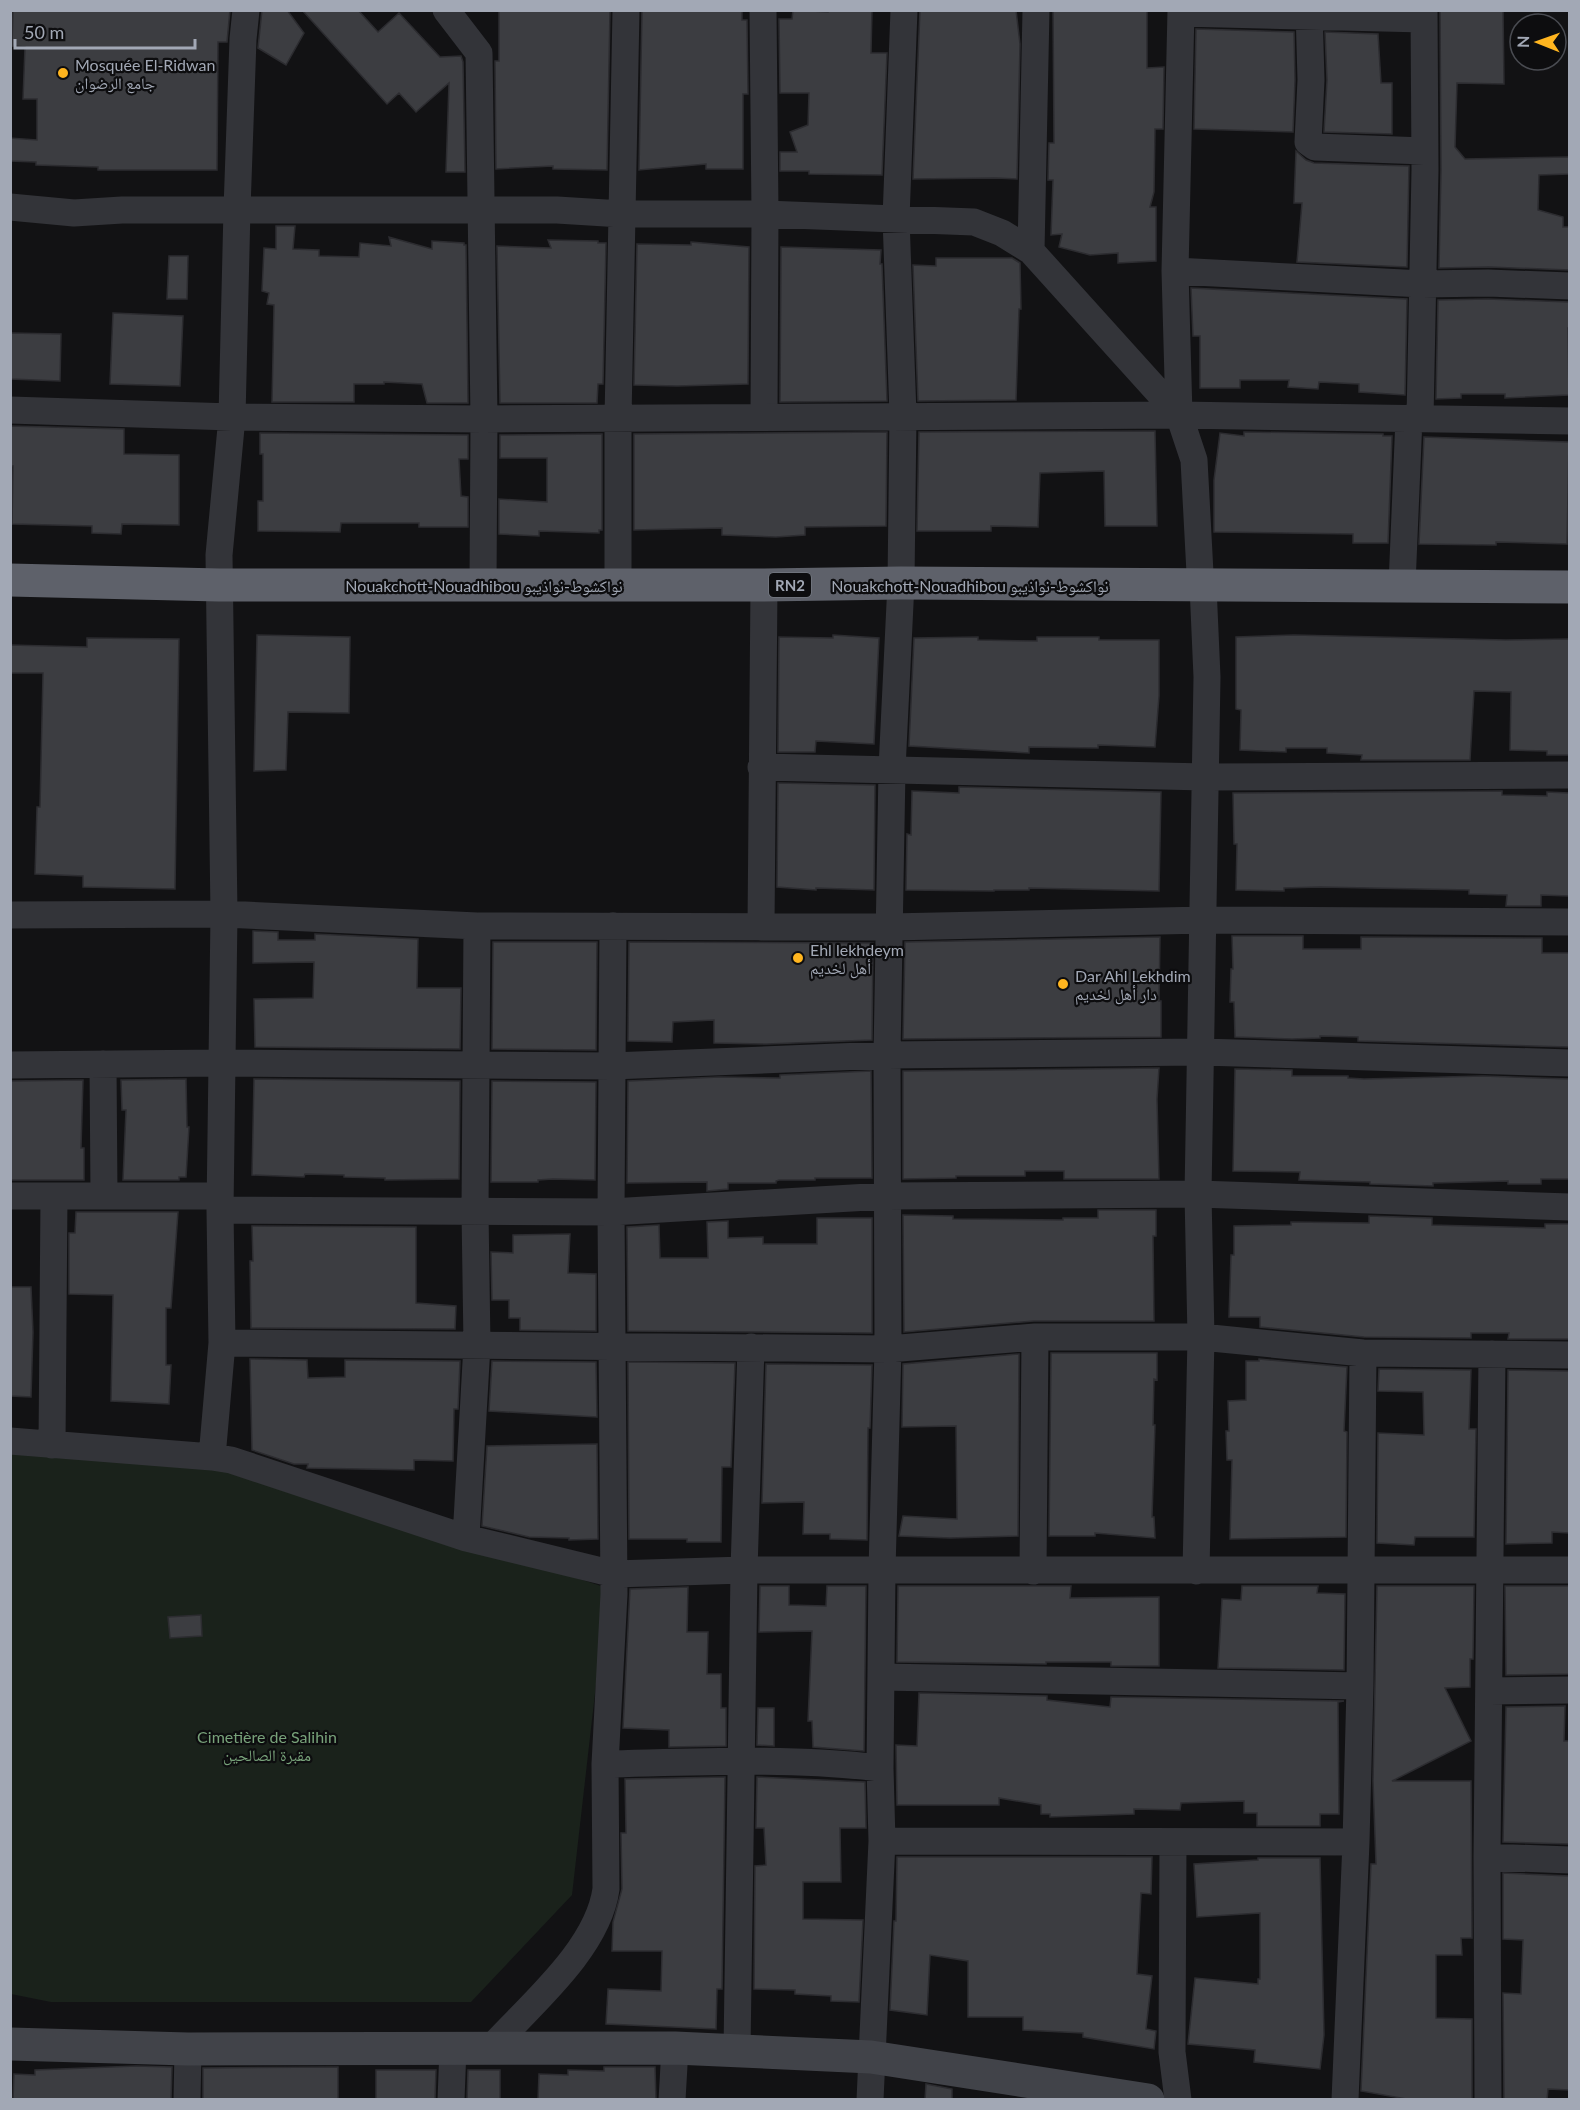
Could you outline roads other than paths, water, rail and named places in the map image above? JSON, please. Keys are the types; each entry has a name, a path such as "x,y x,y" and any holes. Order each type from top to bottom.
{"highway":[{"name":"Nouakchott-Nouadhibou نواكشوط-نواذيبو","path":"10,580 219,585 901,583 1569,587"}],"street":[{"path":"212,1457 222,1343 220,1203 224,914 219,555 232,417 237,209 246,10"},
{"path":"446,10 479,53 484,419 483,586"},
{"path":"618,584 618,419 626,10"},
{"path":"763,10 764,417"},
{"path":"870,2100 882,1841 880,1768 882,1570 888,1349 887,1055 892,769 901,583 903,415 896,218 904,10"},
{"path":"1031,251 1036,10"},
{"path":"1196,1571 1201,1337 1198,1194 1207,677 1194,460 1179,415 1175,271 1181,12 1424,15 1422,284 1402,585"},
{"path":"1310,13 1311,80 1308,142 1315,147 1424,152"},
{"path":"10,207 74,213 122,210 237,209 557,210 765,214 974,222 1002,233 1031,251 1179,415"},
{"path":"1175,271 1422,284 1488,283 1569,286"},
{"path":"10,411 232,417 484,419 1179,415 1569,421"},
{"path":"761,927 764,585"},
{"path":"761,767 1206,777 1569,776"},
{"path":"10,915 224,914 477,926 890,927 1204,920 1569,922"},
{"path":"466,1538 477,1345 475,1211 477,926"},
{"path":"490,2049 576,1956 597,1919 604,1903 606,1889 605,1764 614,1574 610,1212 613,926"},
{"path":"10,1065 222,1063 612,1066 887,1055 1201,1052 1569,1063"},
{"path":"104,1064 104,1196"},
{"path":"10,1196 104,1196 220,1203 475,1211 610,1212 886,1196 1198,1194 1569,1207"},
{"path":"52,1444 54,1196"},
{"path":"222,1343 888,1349 1035,1337 1201,1337 1364,1353 1569,1355"},
{"path":"1034,1571 1035,1337"},
{"path":"737,2051 744,1570 751,1347"},
{"path":"1345,2100 1360,1686 1364,1353"},
{"path":"1488,2100 1492,1354"},
{"path":"10,1441 231,1460 466,1538 614,1574 744,1570 1569,1570"},
{"path":"881,1677 1360,1686"},
{"path":"1490,1691 1569,1690"},
{"path":"605,1764 741,1762 880,1768"},
{"path":"882,1841 1356,1842"},
{"path":"1173,1842 1172,2052 1178,2100"},
{"path":"1488,1857 1569,1860"},
{"path":"10,2044 188,2049 675,2048 871,2057 1027,2090 1148,2100"},
{"path":"451,2100 453,2048"},
{"path":"672,2100 675,2048"},
{"path":"187,2100 188,2049"}],"place":[{"name":"Mosquée El-Ridwan جامع الرضوان","path":"63,73"},
{"name":"Ehl lekhdeym أهل لخديم","path":"798,958"},
{"name":"Dar Ahl Lekhdim دار أهل لخديم","path":"1063,984"}],"park label":[{"name":"Cimetière de Salihin مقبرة الصالحين","path":"267,1745"}]}
